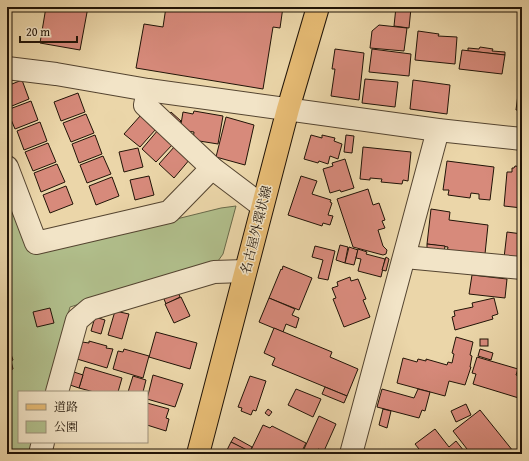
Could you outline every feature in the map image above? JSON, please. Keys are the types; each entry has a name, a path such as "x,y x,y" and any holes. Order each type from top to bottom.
{"main road":[{"name":"名古屋外環状線","path":"198,454 288,109 318,7"}],"street":[{"path":"7,68 56,74 148,90 438,130 522,139"},
{"path":"148,90 145,105 212,168 262,206"},
{"path":"353,453 438,130"},
{"path":"7,167 36,243 169,212 212,168"},
{"path":"405,257 522,268"},
{"path":"57,391 77,320 90,309 214,272 246,271"},
{"path":"40,454 43,443"}],"green space":[{"path":"7,183 35,254 221,208 236,206 223,254 218,261 70,307 46,391 18,391 18,443 33,443 30,454 7,454"}],"building":[{"path":"46,7 88,7 80,50 40,43"},
{"path":"166,7 283,7 280,28 273,27 263,89 136,68 144,24 163,27"},
{"path":"396,7 411,8 409,28 394,26"},
{"path":"379,25 407,28 404,51 370,48 372,31"},
{"path":"418,31 439,34 438,36 457,37 455,64 415,60"},
{"path":"522,41 522,63 519,62"},
{"path":"480,47 493,49 492,51 505,52 505,55 468,51 468,48 479,49"},
{"path":"335,49 364,53 359,100 331,96 335,69 332,69"},
{"path":"372,49 411,54 409,76 369,72"},
{"path":"462,50 505,55 502,74 459,69"},
{"path":"522,63 522,110 516,110"},
{"path":"365,79 398,82 395,107 362,103"},
{"path":"22,80 29,99 7,108 7,86"},
{"path":"413,80 450,85 447,114 410,109"},
{"path":"78,93 85,112 61,121 54,102"},
{"path":"31,101 38,120 15,129 7,110"},
{"path":"194,111 223,116 218,144 193,140 194,132 180,130 183,112 193,114"},
{"path":"171,112 181,121 177,125 167,117"},
{"path":"86,114 94,133 71,142 63,123"},
{"path":"141,115 156,129 140,147 124,134"},
{"path":"226,117 254,125 245,165 216,157"},
{"path":"40,122 47,141 24,150 17,131"},
{"path":"158,130 173,144 156,162 142,149"},
{"path":"95,135 102,154 79,163 72,144"},
{"path":"311,135 322,138 322,135 335,138 334,141 342,144 338,159 330,156 328,164 304,159"},
{"path":"346,135 354,136 352,153 344,152"},
{"path":"48,143 56,162 33,171 25,152"},
{"path":"175,146 190,159 174,178 159,164"},
{"path":"363,147 411,152 408,181 403,180 402,184 381,182 382,179 360,179"},
{"path":"138,148 143,167 124,172 119,152"},
{"path":"103,156 111,174 87,183 80,165"},
{"path":"345,159 354,188 341,192 340,190 330,193 323,169 333,166 332,163"},
{"path":"447,161 494,167 490,200 479,199 479,194 471,193 470,198 448,195 449,190 443,190"},
{"path":"57,164 65,182 41,192 34,173"},
{"path":"515,166 522,167 522,208 504,206 507,172 512,172 512,168"},
{"path":"149,176 154,195 135,200 130,180"},
{"path":"301,176 317,181 312,194 331,200 330,202 332,203 328,215 333,216 330,225 323,223 322,226 288,215"},
{"path":"112,177 119,196 96,205 89,186"},
{"path":"66,186 73,204 50,213 43,195"},
{"path":"368,189 373,205 379,203 385,220 382,221 385,228 378,230 383,246 387,250 386,254 383,255 353,247 337,199"},
{"path":"431,209 450,212 449,220 488,225 485,254 471,252 470,255 447,252 448,247 427,244"},
{"path":"507,232 522,234 522,260 504,258"},
{"path":"427,244 445,246 444,252 427,249"},
{"path":"340,245 348,247 345,263 336,260"},
{"path":"315,246 335,251 328,280 318,278 323,260 312,257"},
{"path":"349,247 358,250 354,265 345,263"},
{"path":"358,249 367,252 366,254 385,259 381,277 358,271 361,259 356,258"},
{"path":"386,257 389,259 386,271 382,270"},
{"path":"283,266 312,278 299,310 269,298"},
{"path":"472,275 507,279 505,298 469,294"},
{"path":"350,277 351,281 358,279 366,299 363,300 370,317 344,327 333,299 336,298 332,288 338,286 337,282"},
{"path":"178,292 180,297 166,304 164,299"},
{"path":"181,297 190,316 174,323 165,304"},
{"path":"269,298 295,309 292,315 299,318 296,328 286,324 283,332 259,322"},
{"path":"494,298 498,314 492,316 493,319 455,330 452,317 455,316 454,311 473,307 472,303"},
{"path":"50,308 54,323 37,327 33,312"},
{"path":"115,311 129,314 122,339 108,335"},
{"path":"95,317 105,320 101,334 91,331"},
{"path":"274,328 332,352 330,357 358,369 347,396 272,365 275,358 264,353"},
{"path":"156,332 197,343 190,369 149,357"},
{"path":"456,337 473,342 470,355 472,356 471,367 465,385 449,381 445,396 397,383 403,358 417,362 418,359 426,361 426,359 447,365 448,362 452,363 454,354 452,353"},
{"path":"480,339 488,339 488,346 480,346"},
{"path":"89,341 107,346 106,348 113,349 107,368 77,359 82,342 89,343"},
{"path":"7,343 13,360 11,361 13,369 7,371"},
{"path":"124,349 149,356 143,378 113,369 118,351 123,352"},
{"path":"480,349 493,353 491,360 478,356"},
{"path":"477,357 518,369 516,375 522,377 522,399 473,384 476,374 472,373"},
{"path":"85,367 122,378 118,391 90,391 79,388"},
{"path":"71,371 83,375 79,388 67,384"},
{"path":"153,375 183,384 175,407 148,399"},
{"path":"133,376 146,380 143,391 128,391"},
{"path":"250,376 266,381 256,411 253,410 251,415 241,411 242,408 238,407"},
{"path":"325,387 347,396 344,403 322,394"},
{"path":"296,389 321,399 313,417 288,405"},
{"path":"382,389 414,398 418,389 430,392 425,411 422,410 419,418 377,407"},
{"path":"148,403 169,409 166,418 169,419 166,431 148,425"},
{"path":"466,404 471,415 456,422 451,411"},
{"path":"268,409 272,412 269,416 265,413"},
{"path":"383,409 391,411 387,428 379,425"},
{"path":"480,410 513,451 509,454 423,454 415,444 435,429 449,447 456,441 464,451 467,449 453,431"},
{"path":"319,416 336,424 324,451 318,449 316,454 304,449"},
{"path":"263,425 270,428 272,426 306,443 302,451 307,454 250,454"},
{"path":"234,437 252,447 250,452 231,442"},
{"path":"231,442 251,452 250,454 225,454"}]}
